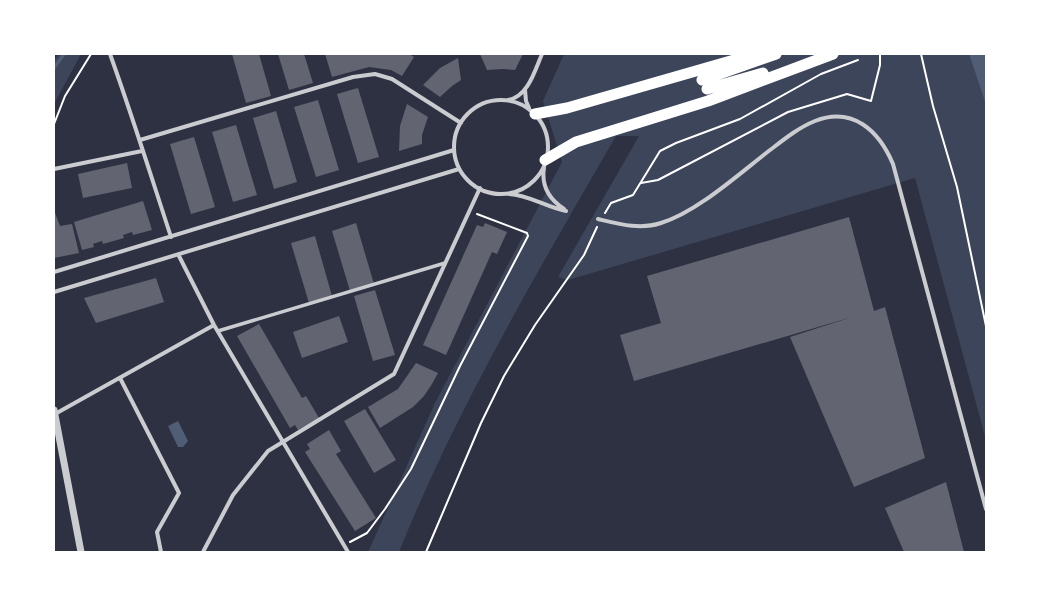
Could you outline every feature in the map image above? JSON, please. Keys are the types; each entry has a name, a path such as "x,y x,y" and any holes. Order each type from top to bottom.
{"highway":[{"path":"533,113 567,108 755,54"},
{"path":"776,54 705,84 831,54"},
{"path":"545,163 576,142 708,101 831,54"}],"street":[{"path":"110,54 172,237"},
{"path":"527,86 517,98 488,102 475,107 461,123 454,139 454,150 459,169 467,179 490,193 522,196 566,211 550,197 546,190 543,176 548,150 547,138 544,127 533,113 525,95 527,86 542,54"},
{"path":"140,140 353,77 375,74 392,79 461,123"},
{"path":"502,100 516,102 533,113"},
{"path":"599,220 626,225 643,226 660,224 674,218 696,206 790,135 816,120 828,117 852,119 871,130 885,146 893,164 986,509"},
{"path":"54,272 454,150"},
{"path":"54,169 142,151"},
{"path":"504,194 518,190 529,184 538,176 545,163"},
{"path":"54,292 179,256 459,169"},
{"path":"203,552 233,495 268,451 394,374 480,188"},
{"path":"179,256 214,325 348,552"},
{"path":"218,331 445,263"},
{"path":"82,552 55,412 120,378 214,325"},
{"path":"120,378 179,493 157,532 161,552"}],"path":[{"path":"54,124 65,96 91,54"},
{"path":"641,183 658,180 788,112 847,94 871,101 880,65 880,54"},
{"path":"921,54 933,106 957,187 986,326"},
{"path":"426,552 481,422 504,376 535,325 584,255 599,220 612,203 633,195 660,151 676,143 740,119 821,74 858,60"},
{"path":"344,545 367,533 385,509 411,469 460,366 528,236 527,233 470,211"}],"shaded area":[{"path":"58,54 81,54 54,104 54,61"},
{"path":"564,54 969,54 986,105 986,440 915,178 568,280 558,277 639,136 616,136 528,289 500,341 446,445 399,552 368,552 435,403 562,162 543,101"},
{"path":"969,54 986,54 986,105"},
{"path":"178,421 188,441 183,447 178,447 168,426"}],"building":[{"path":"232,54 259,54 271,96 246,103"},
{"path":"278,54 304,54 313,83 289,90"},
{"path":"325,54 409,54 414,57 402,76 391,70 369,67 332,77"},
{"path":"480,54 523,54 515,70 487,70"},
{"path":"458,58 461,80 440,97 423,85 440,68"},
{"path":"358,88 379,157 358,163 337,94"},
{"path":"318,100 339,170 316,177 294,107"},
{"path":"407,104 428,117 422,135 422,144 399,151 400,126"},
{"path":"276,111 297,182 274,189 253,118"},
{"path":"236,125 257,195 233,202 212,132"},
{"path":"194,137 215,207 191,214 170,144"},
{"path":"127,163 132,188 83,198 78,174"},
{"path":"143,201 152,230 133,235 132,232 123,235 124,238 103,244 102,241 93,244 94,247 82,250 74,222"},
{"path":"54,210 60,226 72,224 79,253 54,258"},
{"path":"849,217 874,311 885,307 925,458 854,487 790,337 852,317 634,381 620,335 661,323 647,276"},
{"path":"356,223 374,284 350,291 332,231"},
{"path":"485,223 507,232 497,254 492,252 446,355 423,345 477,225 483,227"},
{"path":"315,236 332,296 309,303 291,243"},
{"path":"156,278 164,302 96,323 84,298"},
{"path":"375,290 395,355 373,361 354,296"},
{"path":"339,316 348,342 302,358 293,332"},
{"path":"259,324 302,398 306,396 319,418 298,430 295,425 290,428 237,336"},
{"path":"416,363 438,373 432,384 424,396 413,407 380,428 368,407 398,389"},
{"path":"365,409 396,460 374,473 344,421"},
{"path":"329,430 341,451 336,454 376,518 355,531 305,452 310,449 307,444"},
{"path":"946,482 964,552 904,552 885,508"}],"waterway":[{"path":"54,68 64,54"}]}
